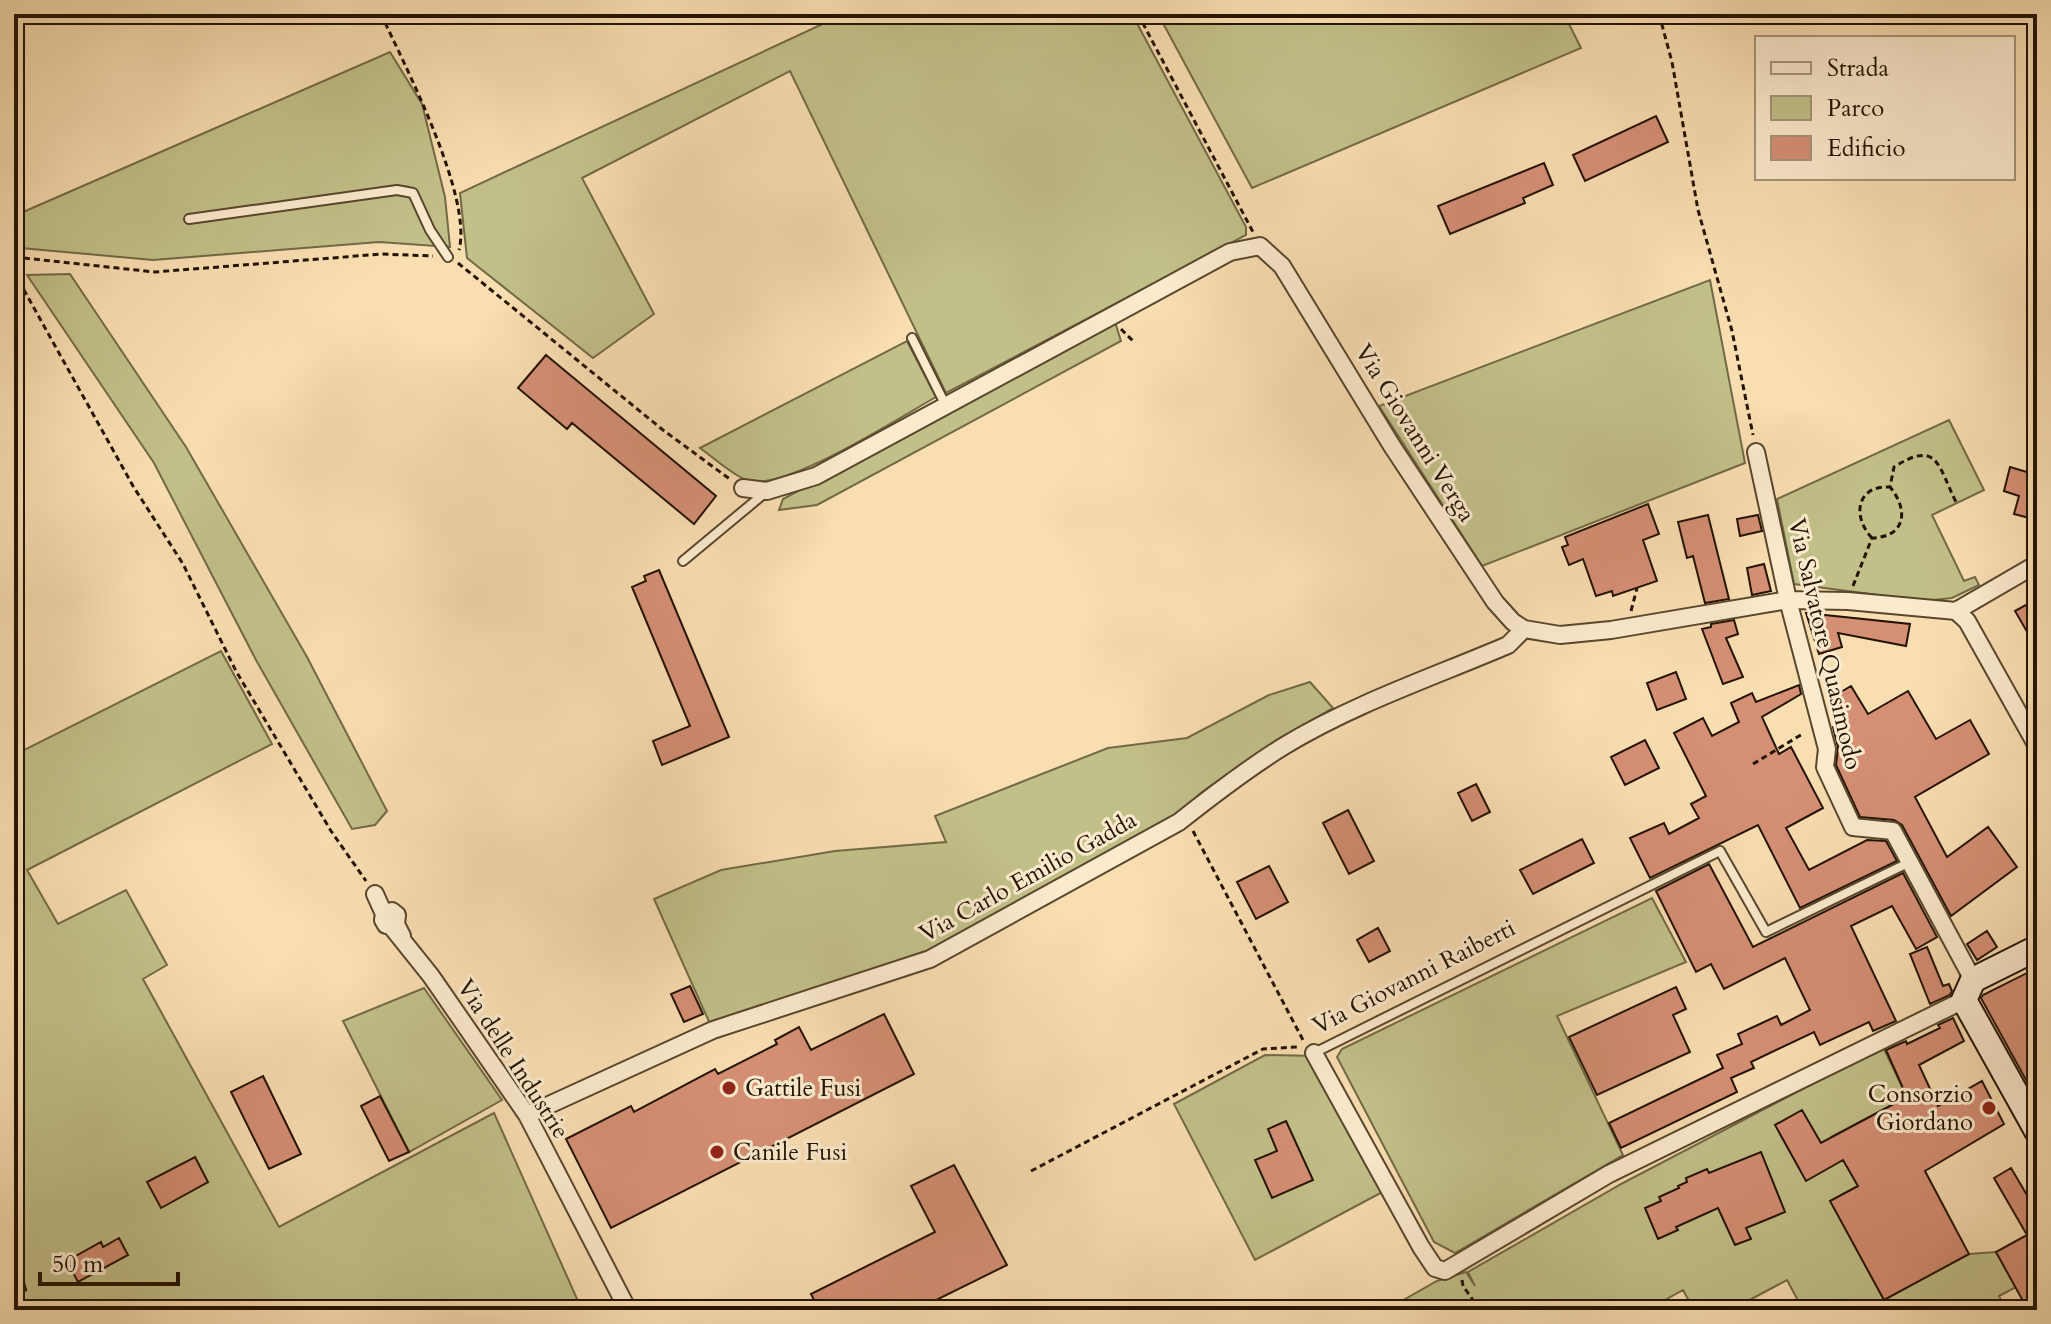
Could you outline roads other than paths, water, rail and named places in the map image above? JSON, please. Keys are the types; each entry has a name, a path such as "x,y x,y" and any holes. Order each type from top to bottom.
{"street":[{"name":"Via Giovanni Verga","path":"946,406 1230,252 1260,246 1282,266 1392,446 1495,602 1524,629"},
{"path":"743,488 767,491 816,476 946,406"},
{"name":"Via Salvatore Quasimodo","path":"1756,452 1788,600 1822,724 1827,749 1825,767 1853,827 1893,831 1968,990"},
{"path":"1524,629 1560,635 1788,600 1848,601 1956,611 2037,564"},
{"path":"1956,611 1967,621 2037,746"},
{"name":"Via Carlo Emilio Gadda","path":"527,1115 713,1030 930,959 1185,817 1209,797 1285,746 1341,716 1508,645 1524,629"},
{"name":"Via delle Industrie","path":"388,916 527,1115 628,1310"},
{"path":"2037,948 1968,990 2037,1131"},
{"name":"Via Giovanni Raiberti","path":"1310,1050 1428,1257 1435,1268 1445,1271 1609,1174 1968,990"}],"lane":[{"path":"189,219 397,190 413,193 430,230 448,257"},
{"path":"912,338 946,406"},
{"path":"683,561 767,491"},
{"name":"Via Giovanni Raiberti","path":"1310,1050 1720,851 1766,932 1908,863"}],"railway":[{"path":"14,1251 30,1310"}],"place":[{"name":"Gattile Fusi","path":"729,1088"},
{"name":"Consorzio Giordano","path":"1989,1108"},
{"name":"Canile Fusi","path":"717,1152"}]}
